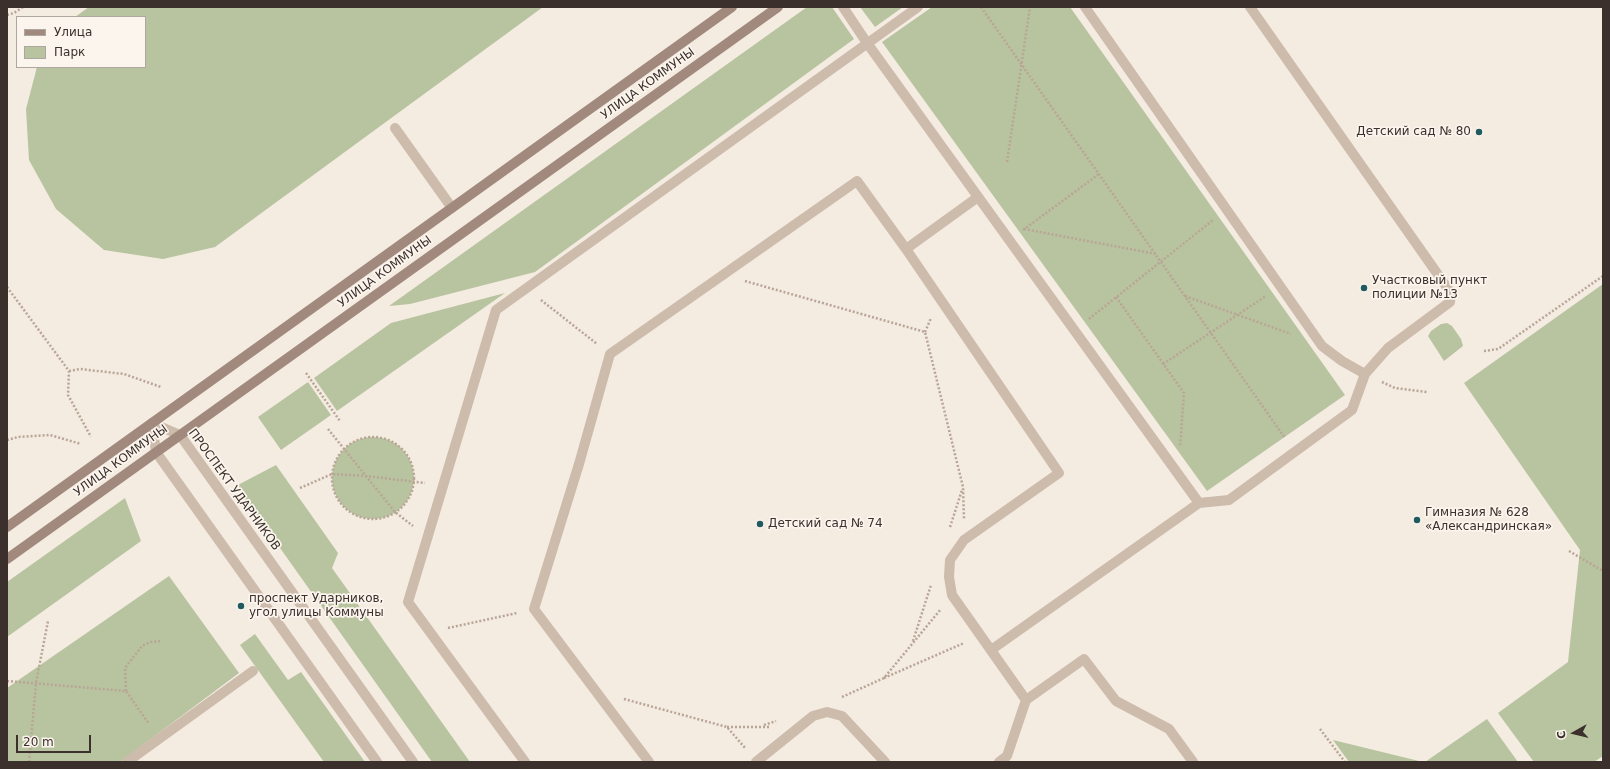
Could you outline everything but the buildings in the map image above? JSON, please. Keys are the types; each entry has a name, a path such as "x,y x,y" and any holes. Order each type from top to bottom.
{"main road":[{"name":"УЛИЦА КОММУНЫ","path":"7,527 732,7"},
{"name":"УЛИЦА КОММУНЫ","path":"7,559 778,7"}],"street":[{"path":"843,7 867,43 1199,503"},
{"path":"525,762 408,602 496,310 918,7"},
{"path":"1085,7 1322,346 1342,361 1365,374"},
{"path":"991,650 1199,503 1230,500 1352,410 1365,374 1388,348 1450,302 1451,293 1250,7"},
{"path":"395,128 452,208"},
{"path":"649,762 534,609 579,464 610,354 857,181 906,249 1059,473 964,540 959,545 950,560 949,577 952,595 1026,700"},
{"path":"906,249 978,197"},
{"path":"152,423 156,452 377,762"},
{"name":"ПРОСПЕКТ УДАРНИКОВ","path":"152,423 180,435 413,762"},
{"path":"999,762 1007,756 1026,700 1084,659 1116,701 1169,730 1193,762"},
{"path":"127,762 253,671"},
{"path":"756,762 813,716 827,712 842,716 885,762"}],"path":[{"path":"7,16 23,7"},
{"path":"981,7 1296,452"},
{"path":"1006,162 1030,7"},
{"path":"1009,239 1099,174"},
{"path":"1090,317 1226,210"},
{"path":"1023,229 1156,254"},
{"path":"724,275 925,332 963,487 964,540"},
{"path":"1484,351 1498,349 1603,276"},
{"path":"1164,364 1280,286"},
{"path":"7,287 69,371 68,395 91,437"},
{"path":"526,288 610,354"},
{"path":"1185,296 1294,335"},
{"path":"1116,297 1184,393 1178,474"},
{"path":"69,371 80,369 124,374 161,387"},
{"path":"306,373 340,421"},
{"path":"1365,374 1395,388 1428,392"},
{"path":"328,429 395,512 427,538"},
{"path":"7,440 18,437 50,435 81,444"},
{"path":"377,437 385,439 401,448 407,455 413,472 413,481 408,499 395,512 387,516 374,518 360,517 345,507 336,496 332,483 332,474 334,465 343,449 363,438 377,437"},
{"path":"300,488 332,474 413,481 443,487"},
{"path":"1569,551 1603,571"},
{"path":"884,678 952,595"},
{"path":"429,632 534,609"},
{"path":"29,762 36,683 48,621"},
{"path":"827,712 834,701 981,635"},
{"path":"160,739 126,691 125,668 142,646 150,642 162,641"},
{"path":"7,681 126,691"},
{"path":"595,691 727,727 762,726 798,728"},
{"path":"727,727 747,751"},
{"path":"1320,729 1344,762"}],"green space":[{"path":"89,7 543,7 215,247 163,259 104,250 56,209 29,160 26,109 37,68 146,68 146,16 76,16"},
{"path":"807,7 832,7 854,39 535,272 410,304 389,306"},
{"path":"860,7 903,7 875,27"},
{"path":"932,7 1070,7 1345,395 1207,491 882,42"},
{"path":"1603,284 1603,756 1594,762 1534,762 1498,713 1568,662 1580,550 1464,383"},
{"path":"505,293 337,411 314,378 391,323"},
{"path":"1447,323 1452,326 1461,339 1463,346 1444,361 1428,336 1431,331 1441,324"},
{"path":"308,382 331,415 281,450 258,417"},
{"path":"373,437 389,440 402,449 411,462 414,478 411,494 402,507 389,516 373,519 357,516 344,507 335,494 332,478 335,462 344,449 357,440"},
{"path":"276,465 338,553 332,568 470,762 432,762 236,486"},
{"path":"125,498 141,541 7,637 7,582"},
{"path":"169,576 239,673 120,762 8,762 7,688"},
{"path":"255,634 288,680 301,672 365,762 324,762 240,645"},
{"path":"1487,719 1518,762 1425,762"},
{"path":"1333,740 1423,762 1349,762"}],"place":[{"name":"Детский сад № 80","path":"1479,132"},
{"name":"Участковый пункт полиции №13","path":"1364,288"},
{"name":"Гимназия № 628 «Александринская»","path":"1417,520"},
{"name":"Детский сад № 74","path":"760,524"},
{"name":"проспект Ударников, угол улицы Коммуны","path":"241,606"}]}
